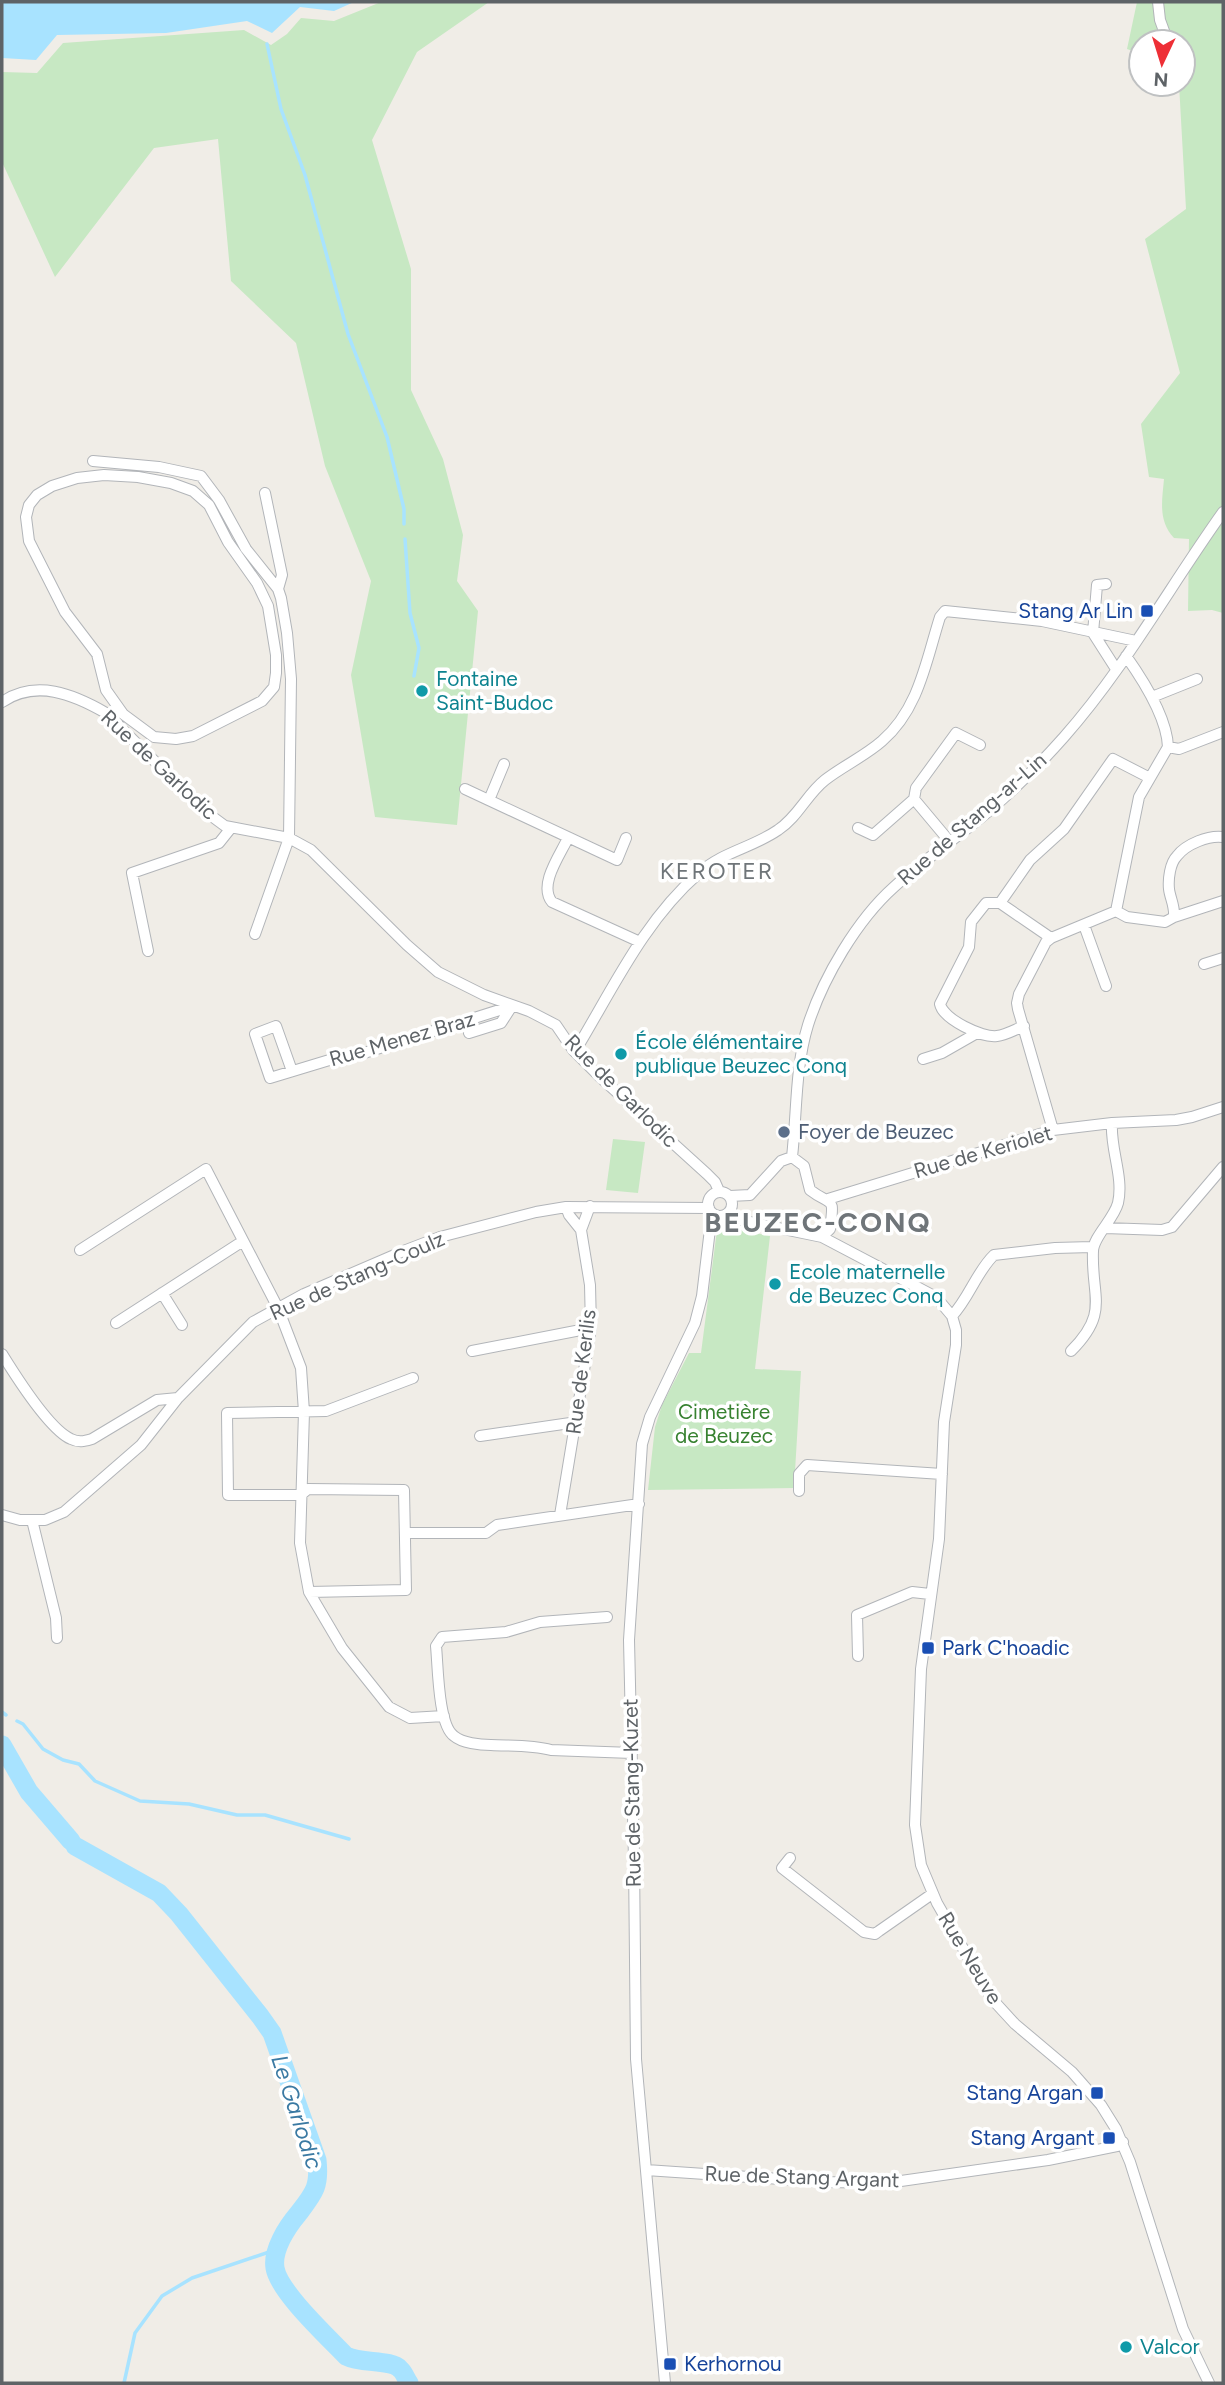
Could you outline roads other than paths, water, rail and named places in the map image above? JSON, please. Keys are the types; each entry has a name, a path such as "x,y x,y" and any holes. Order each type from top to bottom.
{"street":[{"path":"1158,2 1163,28"},
{"path":"93,461 159,467 201,476 219,500 246,549 278,589 287,633 291,679 289,838 255,934"},
{"path":"104,475 138,477 171,483 193,491 209,505 228,542 257,583 268,606 276,655 274,687 262,701 193,736 176,739 155,737 123,714 106,690 97,653 65,612 29,541 26,517 29,505 37,495 52,486 77,478 104,475"},
{"path":"265,493 282,576 278,589"},
{"name":"Rue de Stang-ar-Lin","path":"792,1157 803,1048 809,1024 825,984 852,938 894,887 988,811 1033,770 1074,726 1136,642 1223,512"},
{"path":"1107,583 1097,585 1093,633 1116,669"},
{"path":"573,1051 640,942 680,892 699,873 734,850 778,830 796,814 823,782 880,743 903,718 917,693 940,617 946,611 1042,621 1136,642"},
{"path":"1116,911 1139,797 1168,747 1152,697 1126,656"},
{"path":"1152,697 1197,679"},
{"name":"Rue de Garlodic","path":"2,702 20,692 34,689 89,702 106,713 206,812 231,828 289,838 311,850 383,923 438,972 556,1025 573,1051 707,1174 715,1182 719,1192"},
{"path":"1168,747 1179,749 1223,732"},
{"path":"858,828 873,835 914,799 916,788 956,733 981,745"},
{"path":"149,754 155,737"},
{"path":"1000,903 1030,860 1064,829 1113,759 1149,777"},
{"path":"489,800 504,764"},
{"path":"465,789 617,860 626,838"},
{"path":"914,799 950,842"},
{"path":"148,950 132,873 219,843 231,828"},
{"path":"1174,917 1169,874 1176,856 1193,843 1223,837"},
{"path":"568,838 547,884 548,897 552,902 640,942"},
{"path":"1116,911 1127,917 1165,922 1223,901"},
{"path":"1024,1027 996,1036 976,1033 946,1015 940,1004 969,947 971,922 986,902 1000,903 1051,938"},
{"path":"1053,1130 1017,1003 1019,994 1042,949 1051,938 1116,911"},
{"path":"1084,925 1107,986"},
{"path":"1204,964 1223,958"},
{"path":"469,1033 501,1023 512,1006"},
{"name":"Rue Menez Braz","path":"292,1071 276,1026 256,1034 270,1078 335,1058 361,1054 512,1006"},
{"path":"922,1059 942,1053 976,1033"},
{"name":"Rue de Keriolet","path":"828,1199 1053,1130 1184,1119 1223,1107"},
{"path":"1071,1351 1087,1335 1093,1321 1096,1298 1092,1247 1118,1203 1119,1184 1111,1140 1112,1123"},
{"path":"730,1196 750,1195 781,1161 792,1157 804,1166 810,1190 828,1199 833,1210 830,1229 822,1237 936,1297 952,1316 965,1303 987,1261 994,1255 1092,1247"},
{"path":"1105,1228 1162,1230 1172,1227 1223,1167"},
{"path":"80,1250 206,1169 278,1308 301,1368 304,1412 300,1543 309,1592 342,1648 389,1707 410,1718 443,1716"},
{"path":"719,1192 730,1196 733,1203 731,1210 715,1213 709,1198 719,1192"},
{"path":"580,1230 590,1206"},
{"name":"Rue de Stang-Coulz","path":"2,1515 20,1520 45,1520 64,1512 141,1445 178,1398 253,1322 304,1294 440,1237 536,1212 590,1206 715,1213 822,1237"},
{"name":"Rue de Kerilis","path":"560,1515 591,1328 590,1285 580,1230 566,1207"},
{"name":"Rue de Stang-Kuzet","path":"665,2383 636,2059 629,1640 642,1444 650,1417 695,1323 715,1213"},
{"path":"116,1322 243,1241"},
{"path":"162,1293 182,1325"},
{"name":"Rue Neuve","path":"952,1316 956,1329 956,1345 944,1422 939,1539 921,1669 915,1825 921,1865 932,1894 992,1999 1015,2024 1072,2072 1101,2105 1123,2142 1179,2319 1209,2383"},
{"path":"472,1351 591,1328"},
{"path":"2,1354 23,1387 55,1426 69,1439 81,1442 92,1439 157,1400 178,1398"},
{"path":"309,1592 406,1590 404,1490 308,1489 301,1495 228,1495 227,1413 326,1411 413,1378"},
{"path":"480,1436 577,1422"},
{"path":"799,1490 799,1474 807,1465 942,1474"},
{"path":"405,1533 486,1532 497,1525 639,1504"},
{"path":"33,1520 56,1618 57,1638"},
{"path":"858,1656 857,1615 912,1592 930,1594"},
{"path":"607,1617 540,1622 506,1632 442,1637 436,1646 443,1716 454,1737 481,1745 540,1747 551,1751 632,1753"},
{"path":"790,1858 782,1868 870,1934 879,1931 932,1894"},
{"name":"Rue de Stang Argant","path":"646,2170 825,2182 887,2183 1048,2160 1117,2146 1123,2142"}],"water":[{"path":"2,2 354,2 334,11 300,7 272,33 247,21 166,33 57,35 36,60 2,58"}],"waterway":[{"path":"267,44 281,109 305,175 348,334 387,437 404,509 404,524"},
{"path":"405,539 410,613 419,648 414,676"},
{"path":"2,1712 6,1715"},
{"path":"17,1721 23,1724 43,1749 63,1760 79,1764 95,1781 140,1801 189,1804 237,1815 265,1815 349,1839"},
{"name":"Le Garlodic","path":"2,1745 29,1792 71,1841"},
{"name":"Le Garlodic","path":"75,1846 159,1893 179,1914 272,2033 318,2169 317,2183 312,2195 289,2225 278,2246 275,2261 278,2278 305,2314 346,2356 396,2366 409,2383"},
{"path":"124,2383 135,2333 162,2296 192,2278 278,2249"}],"place":[{"name":"Stang Ar Lin","path":"1147,611"},
{"name":"Fontaine Saint-Budoc","path":"422,691"},
{"name":"École élémentaire publique Beuzec Conq","path":"621,1054"},
{"name":"Foyer de Beuzec","path":"784,1132"},
{"name":"Ecole maternelle de Beuzec Conq","path":"775,1284"},
{"name":"Park C'hoadic","path":"928,1648"},
{"name":"Stang Argan","path":"1097,2093"},
{"name":"Stang Argant","path":"1109,2138"},
{"name":"Valcor","path":"1126,2347"},
{"name":"Kerhornou","path":"670,2364"}],"district":[{"name":"KEROTER","path":"717,871"},
{"name":"BEUZEC-CONQ","path":"818,1222"}],"park label":[{"name":"Cimetière de Beuzec","path":"724,1424"}]}
